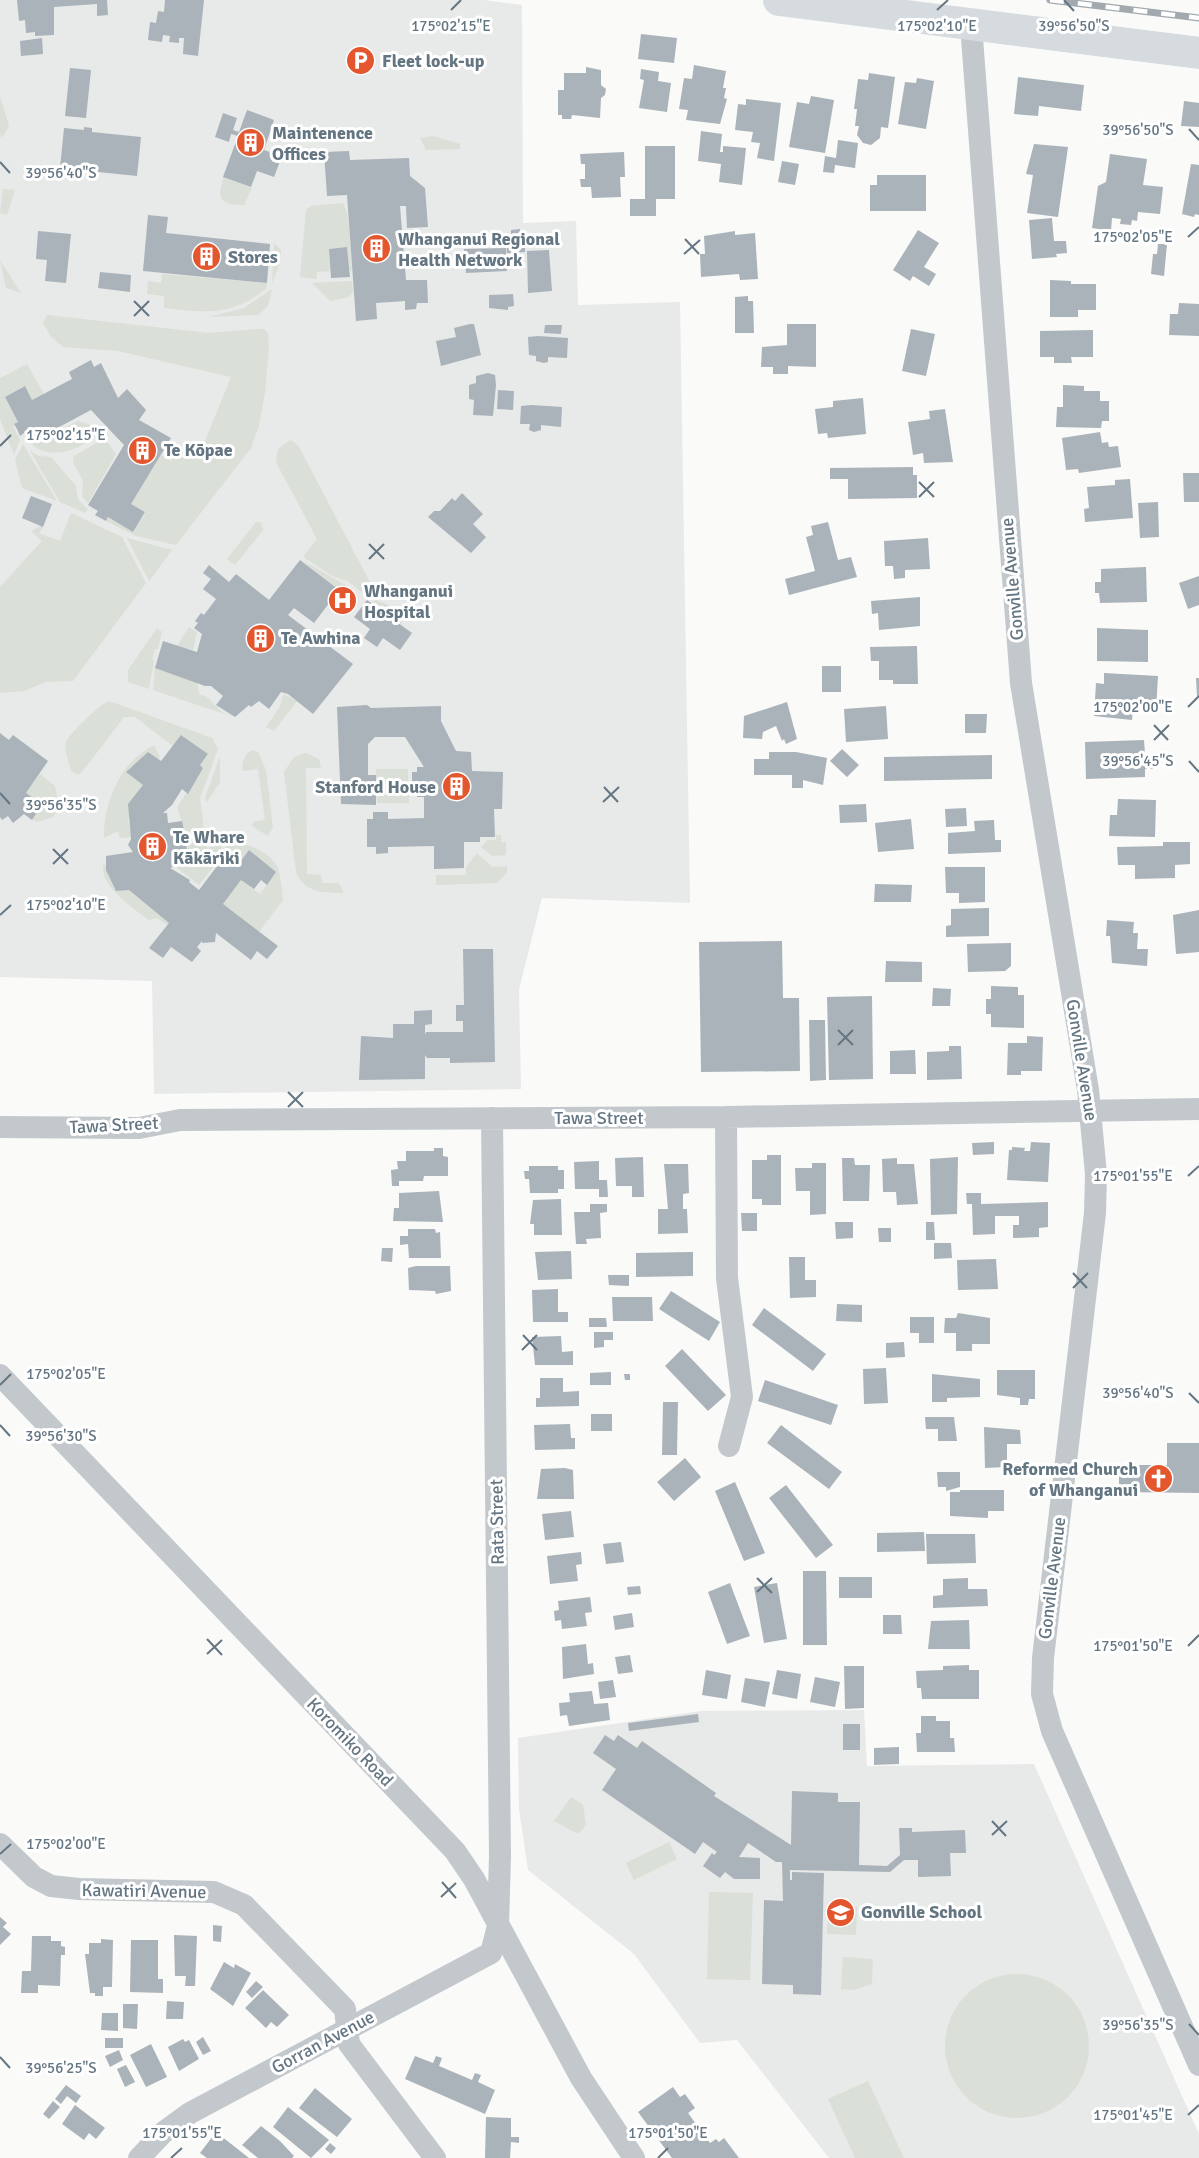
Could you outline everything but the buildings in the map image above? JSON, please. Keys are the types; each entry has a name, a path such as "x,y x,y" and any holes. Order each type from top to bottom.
{"main road":[{"path":"779,0 1199,53"}],"street":[{"name":"Gonville Avenue","path":"971,25 1021,683 1091,1112 1096,1174 1095,1213 1043,1658 1042,1694 1052,1731 1199,2065"},
{"name":"Tawa Street","path":"0,1127 139,1128 180,1120 726,1117 1199,1109"},
{"path":"726,1117 727,1278 742,1398 729,1446"},
{"name":"Rata Street","path":"492,1118 500,1856 498,1926"},
{"name":"Koromiko Road","path":"0,1375 455,1851 474,1879 597,2105 634,2158"},
{"name":"Kawatiri Avenue","path":"0,1844 34,1877 62,1888 200,1891 231,1898 261,1921 345,2010 349,2044 435,2158"},
{"name":"Gorran Avenue","path":"139,2158 164,2132 190,2113 491,1953 498,1926"}],"shaded area":[{"name":"Whanganui Hospital","path":"0,0 484,0 522,5 523,223 576,221 578,305 680,302 690,903 542,898 519,990 521,1089 154,1094 152,981 0,977"},
{"path":"0,96 9,126 2,138 0,134"},
{"path":"433,136 460,144 460,149 426,150 420,138"},
{"path":"223,177 252,188 244,205 230,204 222,200 220,193"},
{"path":"3,189 15,190 7,215 0,213"},
{"path":"343,203 348,215 352,270 350,271 347,247 329,249 330,271 317,272 317,279 300,277 306,210 311,206"},
{"path":"274,243 281,250 280,263 272,283"},
{"path":"0,260 21,293 6,288"},
{"path":"162,274 267,283 266,289 241,304 217,310 192,311 164,308 164,296 147,294 148,281 161,283"},
{"path":"352,281 353,292 349,297 330,301 312,283"},
{"path":"272,289 268,306 258,315 208,317 244,308"},
{"path":"47,315 209,333 264,329 268,333 265,392 259,426 251,448 176,545 136,536 106,521 108,517 133,532 146,512 131,504 161,455 171,461 178,450 185,450 199,456 231,377 118,351 63,347 51,337 43,323"},
{"path":"27,364 44,394 32,400 24,386 5,397 18,422 13,426 20,440 14,455 0,419 0,378"},
{"path":"78,421 96,429 92,437 76,448 57,453 39,449 32,444"},
{"path":"106,440 116,454 88,503 82,496 83,481 73,462 74,456"},
{"path":"290,440 298,445 373,588 366,596 348,581 334,577 303,557 317,539 276,462 278,449"},
{"path":"23,444 57,501 22,488 15,460"},
{"path":"30,451 39,456 51,457 76,486 78,500 88,509 85,513 60,502"},
{"path":"71,513 122,537 146,583 73,681 46,682 24,691 0,693 0,587 42,541 31,531 41,526 43,527 39,533 60,541"},
{"path":"256,522 261,522 263,530 235,565 227,559"},
{"path":"127,538 172,550 149,581"},
{"path":"302,560 352,589 348,595 338,591"},
{"path":"376,600 398,609 402,625 394,620 396,617 373,602"},
{"path":"189,627 197,632 193,650 177,646"},
{"path":"157,628 162,632 158,649 155,649 152,658 154,661 149,689 128,682 128,670"},
{"path":"155,668 197,682 199,694 207,697 224,714 153,690"},
{"path":"284,694 297,701 274,731 266,727 279,708"},
{"path":"109,701 212,738 218,749 200,798 204,829 185,832 177,807 203,768 200,765 208,755 182,735 173,746 135,717 124,717 83,771 78,775 71,771 66,753 66,742 86,719"},
{"path":"154,745 160,757 158,760 148,752 127,772 143,785 128,819 131,837 120,838 118,831 104,838 107,811 116,784 132,762"},
{"path":"253,750 258,752 266,770 273,828 268,836 252,826 253,822 265,820 258,769 243,771 244,759"},
{"path":"306,753 319,759 321,768 306,768 307,874 321,875 322,883 339,883 344,893 322,892 310,888 304,884 296,872 284,772 294,757"},
{"path":"220,756 220,782 207,802 205,798"},
{"path":"376,769 408,769 409,803 377,803"},
{"path":"40,774 55,786 59,807 53,817 37,822 32,819 42,804 26,793"},
{"path":"496,835 501,835 501,842 506,842 506,855 492,856 481,847 488,840 496,840"},
{"path":"205,842 207,848 221,845 223,855 199,885 177,868 175,861 180,859 179,855 192,843"},
{"path":"236,843 265,853 277,866 283,900 259,932 223,904 241,880 260,894 276,872 249,850 240,862 227,853 225,844"},
{"path":"477,853 492,867 507,866 507,872 497,883 436,885 436,875 466,875 466,867"},
{"path":"104,863 116,891 129,890 169,923 167,925 157,918 149,920 118,895 106,879 103,871"},
{"name":"Gonville School","path":"864,1710 867,1766 1034,1764 1199,2134 1199,2158 829,2158 737,2040 700,2043 634,1954 528,1870 519,1809 518,1738 701,1711"},
{"path":"571,1797 583,1805 586,1825 578,1834 554,1821"},
{"path":"669,1842 677,1859 634,1880 626,1863"},
{"path":"709,1892 753,1893 750,1980 707,1979"},
{"path":"828,1905 857,1907 856,1935 827,1934"},
{"path":"843,1957 873,1959 872,1984 853,1990 841,1989"},
{"path":"1017,1974 1045,1979 1068,1995 1084,2018 1089,2046 1084,2074 1068,2097 1045,2113 1017,2118 989,2113 966,2097 950,2074 945,2046 950,2018 966,1995 989,1979"},
{"path":"868,2081 904,2158 855,2158 828,2099"}],"railway":[{"path":"1050,0 1199,18"}],"place":[{"name":"Fleet lock-up","path":"361,61"},
{"name":"Maintenence Offices","path":"251,143"},
{"name":"Whanganui Regional Health Network","path":"377,249"},
{"name":"Stores","path":"207,257"},
{"name":"Te Kōpae","path":"143,450"},
{"name":"Whanganui Hospital","path":"343,601"},
{"name":"Te Awhina","path":"260,638"},
{"name":"Stanford House","path":"457,787"},
{"name":"Te Whare Kākāriki","path":"152,847"},
{"name":"Reformed Church of Whanganui","path":"1159,1479"},
{"name":"Gonville School","path":"840,1912"}]}
